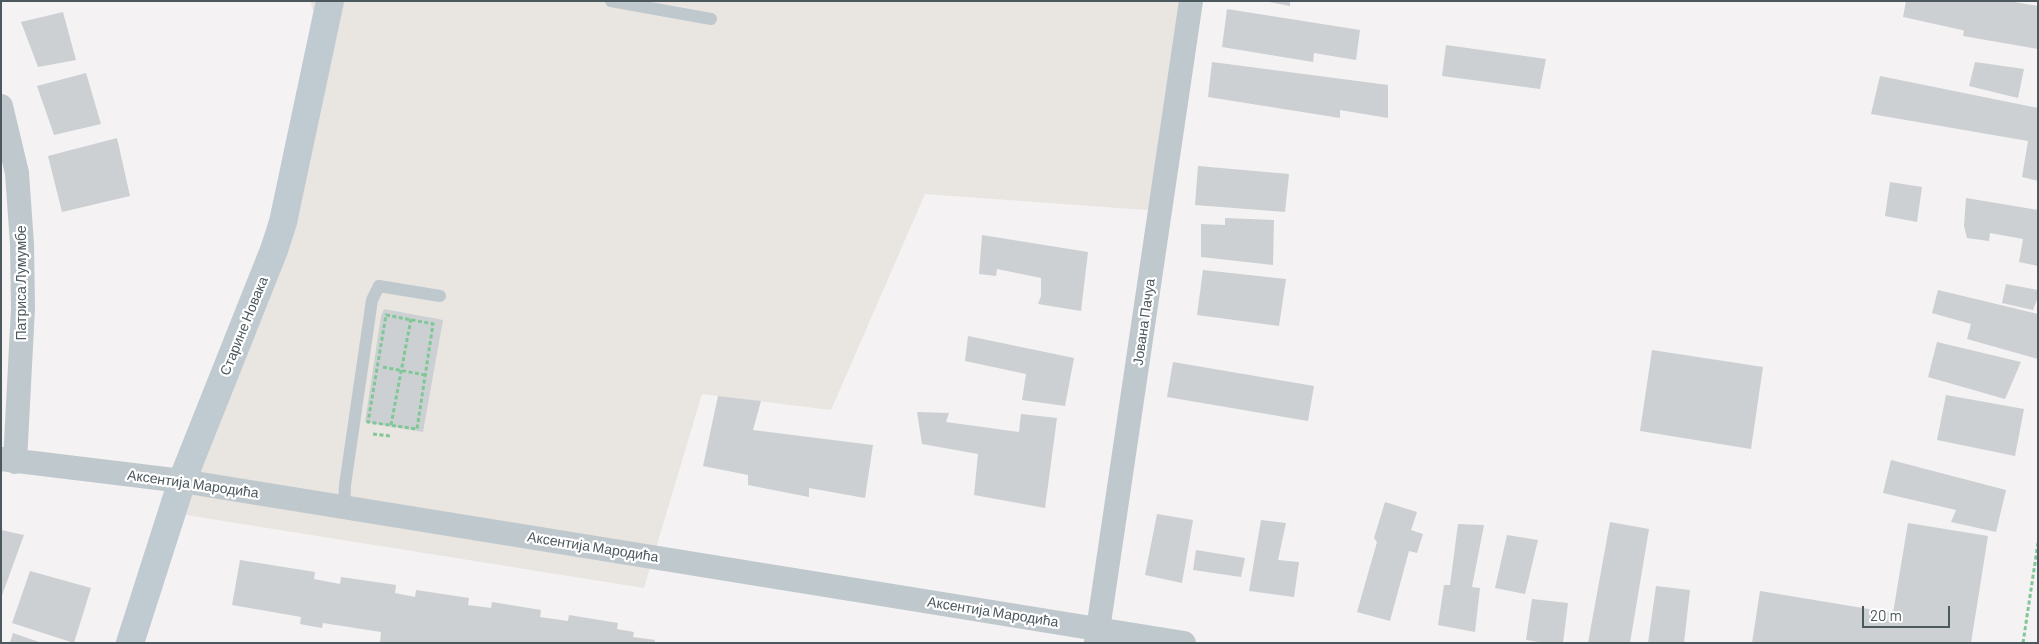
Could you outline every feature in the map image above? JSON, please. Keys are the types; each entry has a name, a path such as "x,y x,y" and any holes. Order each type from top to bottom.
{"street":[{"name":"Старине Новака","path":"130,643 182,480 274,250 283,222 330,1"},
{"name":"Јована Пачуа","path":"1097,636 1191,1"},
{"name":"Патриса Лумумбе","path":"1,106 17,173 22,244 23,308 8,460"},
{"name":"Аксентија Мародића","path":"8,460 182,480 1097,636 1184,643"}],"lane":[{"path":"611,1 710,19"},
{"path":"344,507 345,485 372,300 379,286 440,296"}],"path":[{"path":"411,318 391,425 416,429 432,324"},
{"path":"377,366 425,375"},
{"path":"2023,643 2038,543"}],"shaded area":[{"path":"310,1 1191,1 1160,211 925,194 831,410 702,394 644,588 186,515 327,53"}],"building":[{"path":"1264,1 1290,1 1290,6"},
{"path":"1906,1 2009,1 2038,6 2038,49 1963,36 1964,31 1962,30 1903,17"},
{"path":"1227,9 1360,30 1356,60 1314,53 1313,62 1222,47"},
{"path":"63,12 76,60 38,67 21,22"},
{"path":"1446,45 1546,59 1540,89 1442,76"},
{"path":"1212,62 1388,85 1388,118 1340,110 1340,118 1208,97"},
{"path":"1975,62 2024,69 2018,98 1969,86"},
{"path":"86,73 101,124 54,135 37,86"},
{"path":"1880,76 2038,108 2038,181 2022,177 2028,141 1871,114"},
{"path":"117,138 130,196 62,212 48,156"},
{"path":"1198,166 1289,174 1285,212 1195,205"},
{"path":"1890,182 1922,187 1917,222 1885,216"},
{"path":"1966,198 2038,210 2038,266 2019,262 2023,239 1990,233 1989,241 1967,238 1964,226"},
{"path":"1225,218 1274,220 1273,265 1201,257 1201,224 1225,225"},
{"path":"982,235 1088,252 1081,311 1038,304 1041,296 1041,278 997,269 996,276 979,274"},
{"path":"1203,270 1286,279 1279,326 1197,315"},
{"path":"2006,284 2038,290 2038,297 2033,310 2002,303"},
{"path":"1938,290 2038,314 2038,359 1967,339 1971,324 1932,313"},
{"path":"384,309 443,320 423,432 365,422 381,316"},
{"path":"968,336 1074,358 1065,406 1022,400 1026,374 965,361"},
{"path":"1937,342 2021,362 2005,399 1928,377"},
{"path":"1652,350 1763,367 1751,449 1640,431"},
{"path":"1173,362 1314,386 1308,421 1167,397"},
{"path":"1946,395 2024,409 2015,456 1937,440"},
{"path":"718,396 761,401 753,430 873,445 865,498 809,488 809,497 768,489 748,485 748,475 703,466"},
{"path":"917,412 949,413 946,422 1019,432 1021,414 1057,418 1045,508 974,495 978,454 922,444"},
{"path":"1891,460 2006,490 1996,532 1951,522 1956,510 1883,493"},
{"path":"1385,502 1417,512 1411,530 1423,534 1417,553 1409,551 1390,621 1357,612 1377,542 1374,538"},
{"path":"1157,514 1193,520 1182,583 1145,575"},
{"path":"1261,520 1286,523 1278,560 1299,562 1294,597 1249,591"},
{"path":"1610,522 1649,529 1630,643 1588,643"},
{"path":"1908,523 1988,536 1971,643 1752,643 1760,591 1893,613"},
{"path":"1458,524 1484,525 1472,587 1480,588 1475,632 1438,625 1444,585 1450,585"},
{"path":"1,530 24,535 1,598"},
{"path":"1507,535 1538,540 1525,594 1495,588"},
{"path":"1196,550 1245,558 1241,577 1193,570"},
{"path":"240,560 315,572 314,579 340,584 341,577 396,585 395,593 415,597 416,590 469,598 468,605 491,608 492,602 541,610 540,617 568,621 569,615 618,623 617,629 634,632 633,637 655,640 654,643 380,643 381,632 323,623 322,628 300,624 301,617 232,605"},
{"path":"30,571 91,588 74,643 12,623"},
{"path":"1656,586 1690,590 1684,643 1648,643"},
{"path":"1532,599 1568,603 1563,643 1526,640"},
{"path":"13,633 39,642 39,643 10,643"}]}
